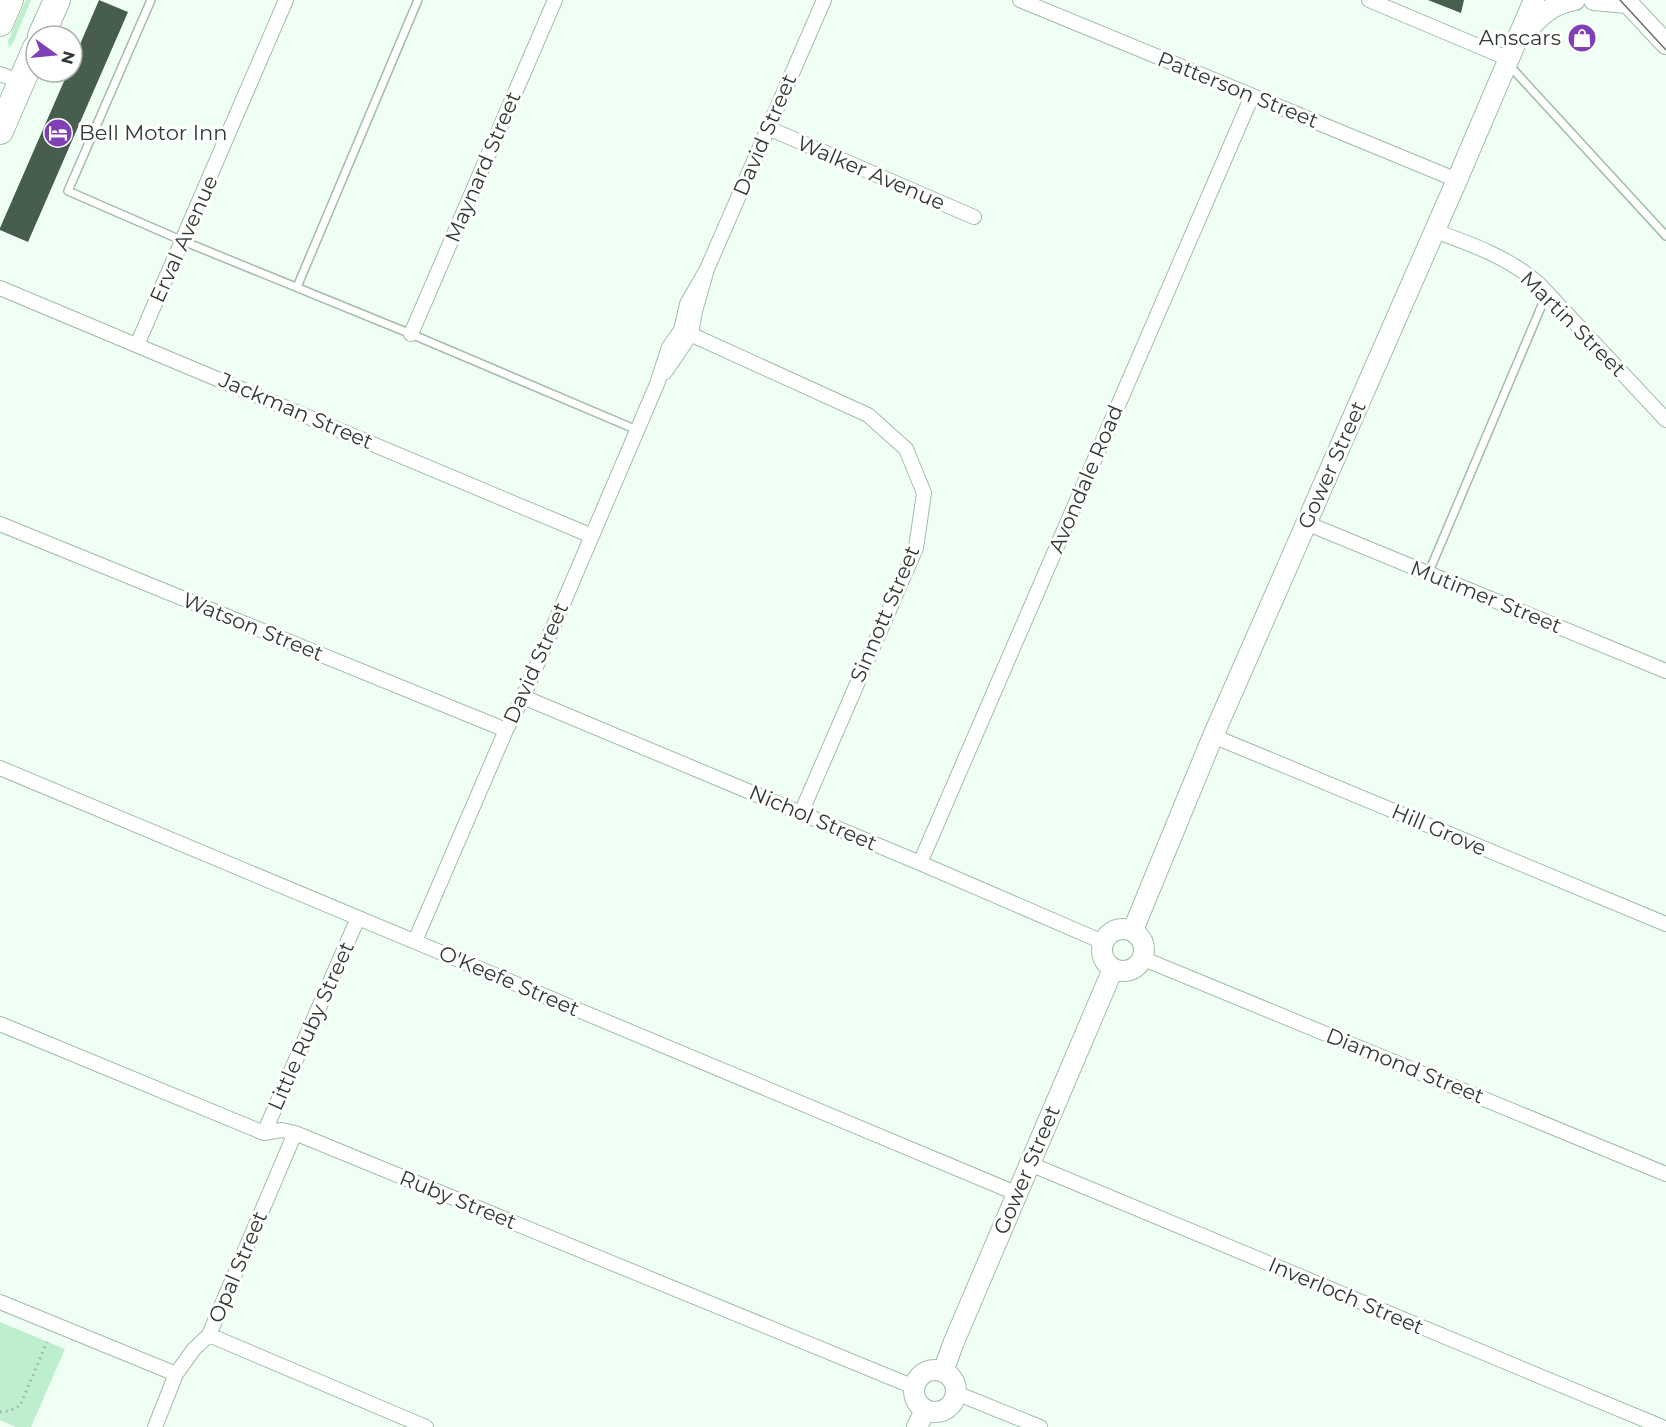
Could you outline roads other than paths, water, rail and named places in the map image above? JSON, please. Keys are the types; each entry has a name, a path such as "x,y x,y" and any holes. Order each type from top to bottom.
{"highway":[{"path":"0,23 10,0"},
{"path":"46,24 57,0"},
{"path":"0,131 11,78 24,62"}],"street":[{"name":"Erval Avenue","path":"137,345 286,0"},
{"name":"Maynard Street","path":"411,334 555,0"},
{"name":"David Street","path":"415,941 506,730 523,697 657,384 669,347 686,332 687,304 707,269 824,0"},
{"name":"Patterson Street","path":"1020,0 1457,180"},
{"path":"1370,0 1510,55 1538,18 1562,2 1575,0"},
{"name":"Gower Street","path":"1133,930 1213,736 1534,0"},
{"path":"1594,0 1626,1 1666,44"},
{"name":"Avondale Road","path":"920,863 1252,96"},
{"name":"Walker Avenue","path":"768,128 974,217"},
{"name":"Martin Street","path":"1435,231 1506,260 1526,271 1666,420"},
{"name":"Jackman Street","path":"0,288 592,536"},
{"name":"Sinnott Street","path":"686,332 868,415 906,449 924,493 916,548 801,813"},
{"name":"Mutimer Street","path":"1306,523 1666,671"},
{"name":"Watson Street","path":"0,524 506,730"},
{"name":"Nichol Street","path":"523,697 1103,942"},
{"name":"Hill Grove","path":"1213,736 1666,924"},
{"name":"O'Keefe Street","path":"0,768 1018,1194"},
{"name":"Little Ruby Street","path":"264,1133 358,918"},
{"path":"1123,928 1133,930 1145,946 1144,958 1138,966 1129,971 1122,972 1113,969 1104,959 1103,942 1116,930 1123,928"},
{"name":"Diamond Street","path":"1144,958 1666,1174"},
{"name":"Gower Street","path":"943,1372 957,1334 1113,969"},
{"name":"Ruby Street","path":"0,1024 264,1133 282,1130 295,1133 914,1387"},
{"name":"Opal Street","path":"154,1427 176,1374 194,1349 209,1335 295,1133"},
{"name":"Inverloch Street","path":"1030,1164 1662,1427"},
{"path":"0,1302 176,1374"},
{"path":"209,1335 426,1427"},
{"path":"928,1371 943,1372 952,1380 956,1392 954,1401 941,1412 921,1419 914,1387 916,1380 928,1371"},
{"path":"956,1392 1040,1427"}],"lane":[{"path":"151,0 68,191 637,430"},
{"path":"297,287 418,0"},
{"path":"1510,55 1666,236"},
{"path":"1428,574 1547,293"}],"tram line":[{"path":"1620,0 1666,50"}],"place":[{"name":"Anscars","path":"1582,38"},
{"name":"Bell Motor Inn","path":"58,133"}]}
